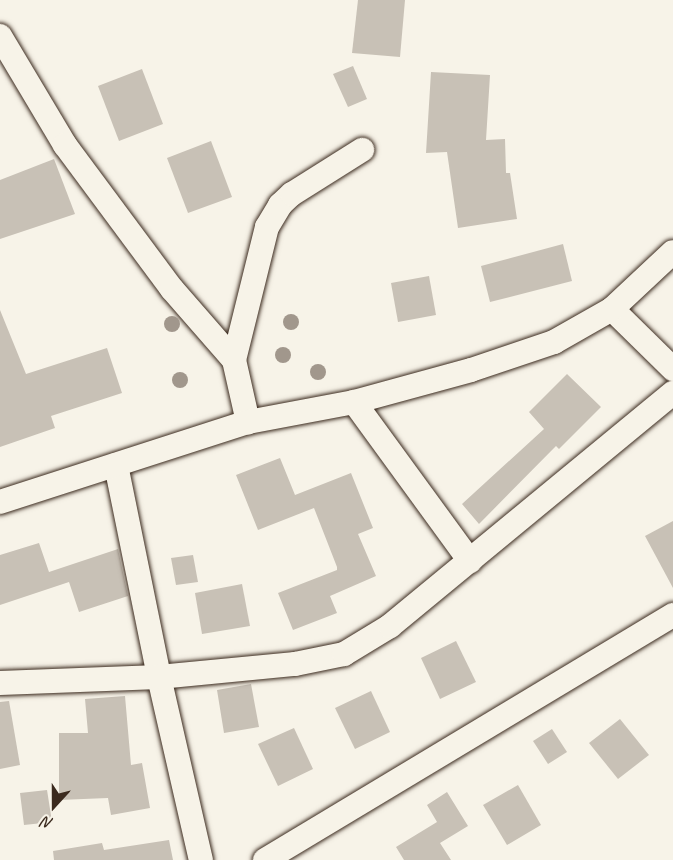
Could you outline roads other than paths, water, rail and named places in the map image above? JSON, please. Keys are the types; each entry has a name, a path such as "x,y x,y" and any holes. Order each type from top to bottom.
{"street":[{"path":"0,36 8,73 65,145 172,289 234,360"},
{"path":"248,422 234,360 267,227 279,205 291,194 363,150"},
{"path":"0,502 248,422 354,402 471,370 554,342 612,309 673,252"},
{"path":"612,309 673,369"},
{"path":"0,683 159,677 295,664 344,654 390,626 673,393"},
{"path":"354,402 470,561"},
{"path":"116,465 159,677 201,860"},
{"path":"265,860 673,615"}]}
